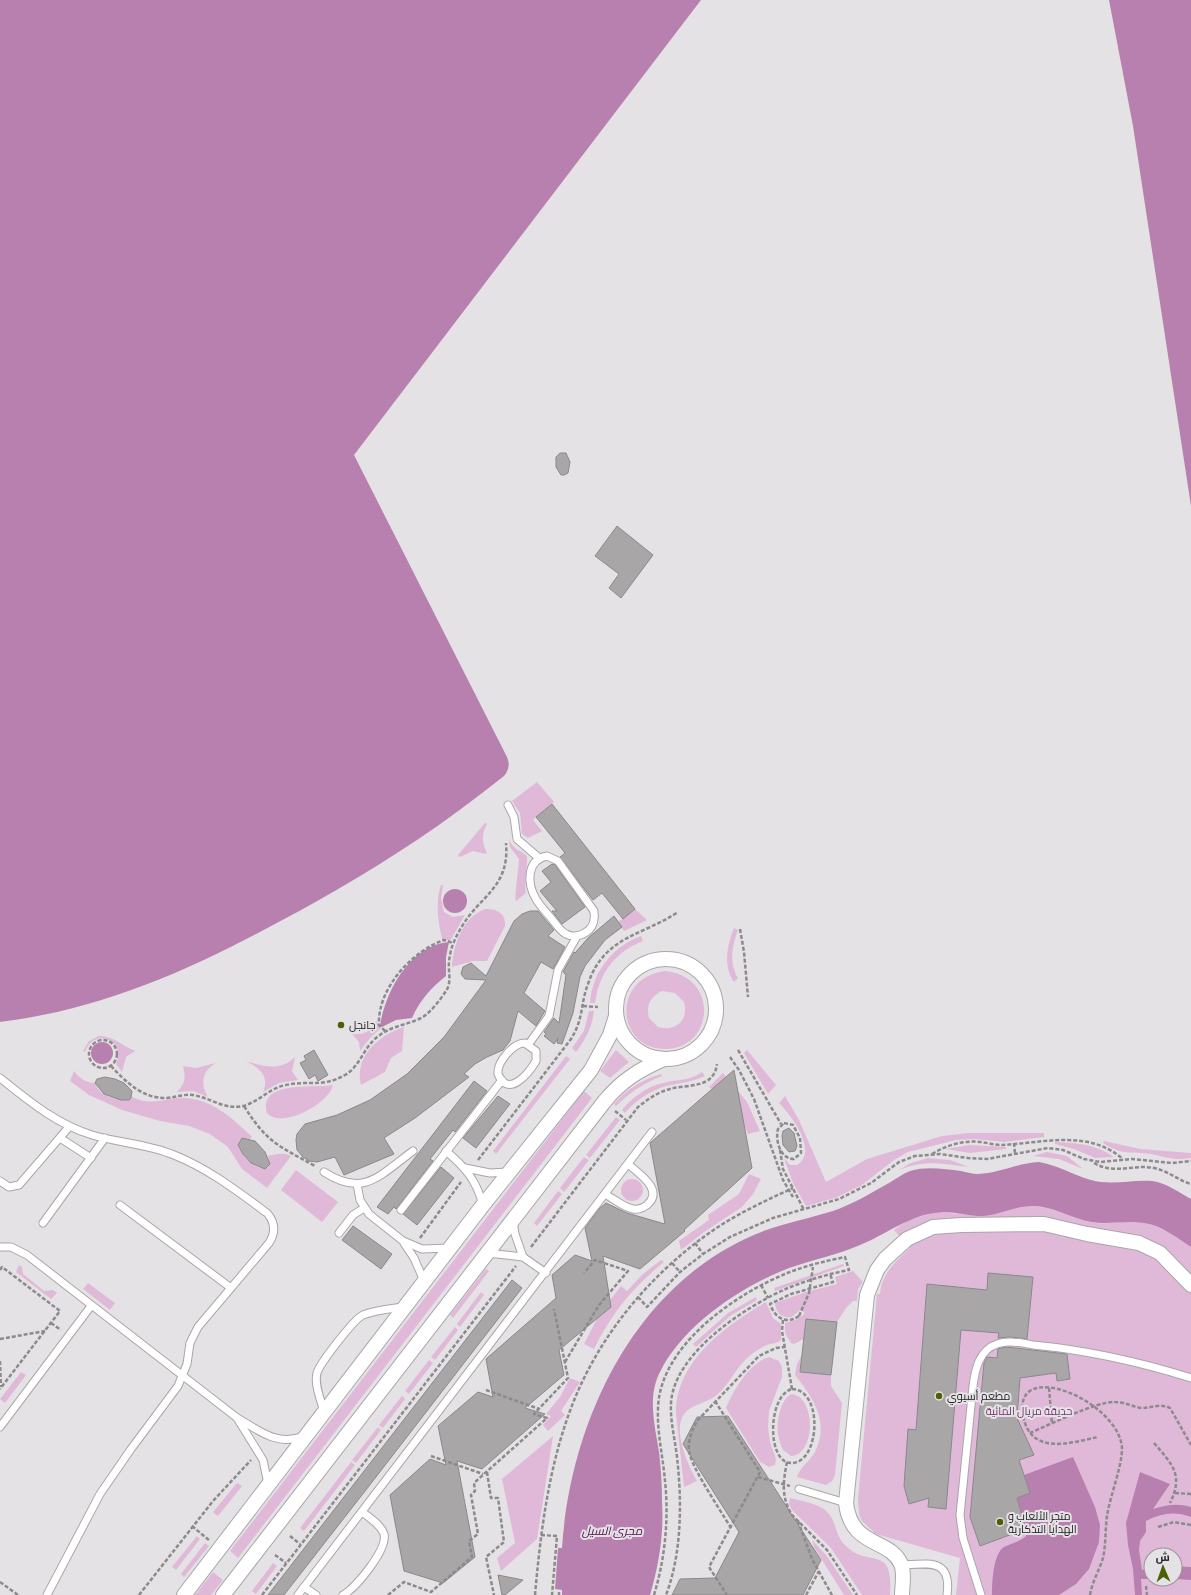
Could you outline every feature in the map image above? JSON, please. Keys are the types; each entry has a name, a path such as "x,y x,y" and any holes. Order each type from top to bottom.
{"street":[{"path":"184,1595 483,1205 591,1070 610,1035 616,1016 618,996 627,978 643,965 663,959 681,962 698,970 709,984 713,992 716,1010 712,1030 704,1042 692,1052 674,1059 664,1059 647,1055 632,1046 619,1028 616,1016"},
{"path":"223,1595 512,1218 613,1090 637,1072 664,1059"},
{"path":"902,1595 902,1565 889,1552 864,1537 856,1530 850,1520 846,1503 867,1295 874,1277 885,1259 907,1238 933,1227 1044,1224 1087,1234 1139,1243 1150,1247 1169,1261 1191,1285"}],"lane":[{"path":"508,805 514,817 517,839 539,858"},
{"path":"550,857 558,861 594,910 595,916 591,928 582,935 577,936 563,932 535,898 530,884 530,870 539,858 550,857"},
{"path":"528,1045 549,1016 558,970 577,936"},
{"path":"522,1043 528,1045 537,1053 537,1058 533,1066 516,1083 510,1084 502,1080 498,1070 500,1063 517,1045 522,1043"},
{"path":"0,1078 42,1112 69,1127 106,1138 156,1149 188,1161 218,1177 271,1217 274,1228 272,1239 193,1335 183,1376 100,1494 47,1595"},
{"path":"401,1210 502,1080"},
{"path":"0,1181 8,1187 19,1185 69,1127"},
{"path":"298,1595 546,1273 652,1132"},
{"path":"60,1138 91,1158"},
{"path":"43,1223 106,1138"},
{"path":"324,1172 338,1181 357,1184 373,1180 413,1151"},
{"path":"446,1151 468,1170 483,1205"},
{"path":"605,1194 631,1208 641,1208 649,1203 653,1193 650,1183 628,1164"},
{"path":"468,1170 490,1173 510,1171"},
{"path":"357,1184 358,1192 364,1208 375,1220 403,1241 413,1246 431,1250 450,1248"},
{"path":"120,1205 231,1288"},
{"path":"339,1234 353,1215 364,1208"},
{"path":"512,1218 515,1234 523,1257"},
{"path":"403,1241 414,1258 424,1282"},
{"path":"0,1247 11,1247 20,1250 236,1417 265,1435 278,1440 293,1440 307,1435"},
{"path":"485,1254 508,1254 523,1257 546,1273"},
{"path":"0,1427 92,1306"},
{"path":"324,1413 317,1385 317,1372 354,1321 367,1313 405,1307"},
{"path":"981,1595 963,1538 960,1503 973,1386 976,1368 984,1354 997,1344 1006,1342 1038,1345 1084,1352 1191,1378"},
{"path":"236,1417 258,1451 266,1469 268,1487"},
{"path":"799,1489 846,1503"},
{"path":"343,1595 353,1588 379,1554 384,1544 381,1528 362,1512"},
{"path":"902,1565 929,1564 939,1566 944,1570 949,1580 948,1595"},
{"path":"304,1587 316,1595"}],"path":[{"path":"111,1066 133,1086 151,1096 160,1098 192,1095 228,1107 244,1106 282,1086 297,1084 320,1084 346,1075 354,1068 371,1042 397,1026 420,1019 447,991 450,977 450,953 453,943 461,926 490,894 501,876 506,856 506,838"},
{"path":"413,1246 468,1170 565,1048 581,1020 588,984 597,964 624,938 655,926 678,912"},
{"path":"740,929 744,952 748,997"},
{"path":"385,1032 379,1025 380,1015 389,989 400,970 418,954 429,947 444,940 453,943"},
{"path":"583,1006 598,1007"},
{"path":"101,1041 107,1041 114,1047 116,1057 111,1066 101,1068 92,1064 89,1054 92,1045 101,1041"},
{"path":"738,1050 782,1124"},
{"path":"730,1057 739,1070 754,1099 783,1180 793,1197"},
{"path":"262,1595 523,1257 626,1120 638,1107 659,1092 708,1081 715,1073 717,1064"},
{"path":"244,1106 261,1131 271,1140 293,1155 324,1172"},
{"path":"615,1111 626,1120"},
{"path":"779,1148 791,1159 797,1158 801,1153 800,1138 796,1127 788,1122 782,1124 777,1132 779,1148 783,1168 804,1210"},
{"path":"638,1297 647,1307 680,1272 703,1254 744,1230 774,1218 822,1206 855,1192 907,1159 932,1154 959,1142 974,1142 996,1145 1052,1139 1076,1140 1098,1145 1123,1160"},
{"path":"1014,1143 1015,1154"},
{"path":"932,1154 977,1159 996,1158 1040,1148 1056,1149 1112,1169 1141,1167 1156,1168 1191,1184"},
{"path":"1092,1161 1108,1162 1140,1159 1172,1163 1191,1160"},
{"path":"535,1595 541,1535 558,1452 578,1391 605,1342 638,1297 672,1263 695,1243 742,1213 792,1188"},
{"path":"695,1243 703,1254"},
{"path":"654,1595 662,1567 666,1517 665,1482 658,1422 659,1394 663,1381 675,1357 695,1334 720,1312 761,1285 804,1267 845,1257 849,1270 808,1280 768,1298 736,1318 689,1360 677,1380 671,1402 671,1415 679,1469 679,1515 676,1561 666,1595"},
{"path":"565,1362 600,1305 628,1271 595,1260 584,1273"},
{"path":"672,1263 680,1272"},
{"path":"0,1270 2,1267 60,1311 1,1388"},
{"path":"813,1267 810,1293 799,1316 792,1320 783,1320 776,1316 770,1304 791,1294 833,1282 830,1274"},
{"path":"761,1285 768,1298"},
{"path":"388,1595 404,1582 431,1592 472,1557 469,1541 478,1534 471,1495 475,1491 474,1483 547,1418 534,1414 568,1378 554,1309"},
{"path":"783,1320 782,1331 792,1389"},
{"path":"51,1323 65,1333"},
{"path":"0,1339 45,1331"},
{"path":"731,1528 692,1461 690,1451 692,1430 715,1401 759,1356 776,1348 785,1347"},
{"path":"0,1362 1,1388"},
{"path":"1048,1388 1052,1424"},
{"path":"1090,1595 1104,1552 1107,1516 1122,1448 1114,1430 1095,1407 1066,1390 1048,1388 1033,1389 1023,1399 1023,1417 1030,1433 1041,1441 1055,1444 1098,1437"},
{"path":"792,1389 800,1390 808,1400 813,1411 815,1427 812,1443 804,1457 798,1461 787,1462 781,1458 776,1447 773,1422 781,1395 792,1389"},
{"path":"486,1390 538,1409"},
{"path":"715,1401 760,1472 709,1567 727,1595"},
{"path":"1030,1433 1113,1401 1143,1408 1165,1405 1172,1411 1191,1445"},
{"path":"1154,1443 1175,1472 1177,1479 1175,1493 1170,1503"},
{"path":"139,1595 192,1526 258,1451"},
{"path":"431,1456 484,1474"},
{"path":"787,1462 783,1484 785,1500 790,1511 827,1550 857,1595"},
{"path":"487,1471 491,1498 498,1498 504,1542 486,1557 494,1595"},
{"path":"758,1477 799,1489"},
{"path":"1175,1493 1191,1494"},
{"path":"798,1521 806,1547 832,1595"},
{"path":"1158,1527 1174,1522 1191,1525"},
{"path":"192,1526 219,1549"},
{"path":"541,1535 557,1536 552,1595"},
{"path":"290,1536 300,1544"},
{"path":"275,1555 286,1563"},
{"path":"806,1595 819,1571"},
{"path":"0,1582 18,1595"}],"green space":[{"path":"537,782 554,802 533,820 542,831 528,838 522,834 520,813 512,801"},
{"path":"485,823 487,824 483,838 487,853 473,851 460,857 458,855"},
{"path":"509,839 513,846 527,857 525,884 526,893 516,901 519,859 510,847"},
{"path":"441,885 443,885 441,898 444,912 453,917 465,915 450,941 442,939 439,925 438,898"},
{"path":"485,909 497,911 502,915 505,922 505,926 487,961 473,961 452,967 454,950 465,925 477,913"},
{"path":"635,909 647,920 624,931 618,922"},
{"path":"734,928 738,930 734,942 732,960 738,978 734,982 728,969 727,955"},
{"path":"641,936 643,941 624,951 610,965 600,982 595,1003 590,1003 595,981 606,962 613,953 622,946"},
{"path":"664,971 682,975 694,985 702,997 704,1011 702,1024 695,1037 683,1045 667,1049 651,1047 638,1039 630,1028 626,1014 628,1000 634,987 646,977","holes":["662,991 675,993 684,1002 685,1014 683,1019 680,1023 670,1028 658,1027 649,1018 648,1009 650,1002 654,996"]},
{"path":"589,1011 594,1011 592,1022 586,1038 576,1052 572,1048 584,1031"},
{"path":"376,1021 381,1028 370,1038 360,1051 359,1042 352,1034 366,1032"},
{"path":"404,1027 402,1051 391,1058 385,1072 361,1085 361,1065 370,1048 386,1035"},
{"path":"99,1036 113,1039 135,1051 126,1057 122,1072 116,1064 118,1056 114,1043 102,1038 89,1044 85,1052 83,1051 89,1041"},
{"path":"616,1050 629,1062 610,1078 600,1071"},
{"path":"747,1050 776,1085 768,1094 744,1053"},
{"path":"566,1056 570,1059 496,1154 493,1151"},
{"path":"295,1057 292,1071 298,1080 279,1083 263,1092 265,1081 262,1073 255,1066 245,1061 265,1066 277,1066 289,1062"},
{"path":"216,1063 211,1066 205,1074 203,1082 205,1092 208,1097 193,1091 177,1092 182,1086 184,1080 183,1066 196,1068"},
{"path":"74,1071 84,1080 95,1083 100,1091 113,1098 128,1100 132,1097 144,1101 160,1101 177,1098 189,1098 199,1100 219,1109 252,1137 250,1139 241,1139 238,1145 242,1154 253,1165 258,1167 267,1168 270,1164 268,1156 282,1154 291,1156 267,1188 242,1169 228,1147 210,1134 189,1126 160,1121 122,1110 89,1095 70,1081"},
{"path":"702,1072 705,1076 691,1081 660,1088 639,1100 625,1113 622,1110 635,1097 651,1087 693,1077"},
{"path":"723,1073 747,1102 760,1131 748,1134 741,1120 732,1108 721,1096 709,1087"},
{"path":"661,1074 662,1076 638,1088 616,1106 614,1104 635,1086 647,1079"},
{"path":"333,1085 330,1092 323,1099 304,1112 283,1118 274,1117 267,1113 267,1102 271,1095 279,1090"},
{"path":"584,1091 592,1098 238,1558 230,1551"},
{"path":"785,1096 799,1120 826,1182 867,1159 942,1136 968,1133 1044,1133 1044,1137 1004,1142 975,1139 956,1140 908,1152 894,1160 862,1185 835,1198 806,1206 793,1183 784,1158 790,1165 797,1165 803,1159 805,1151 801,1133 796,1124 779,1103"},
{"path":"616,1117 620,1120 590,1158 586,1155"},
{"path":"1104,1141 1140,1149 1191,1153 1191,1158 1175,1159 1151,1154 1121,1151 1103,1143"},
{"path":"1055,1142 1093,1147 1100,1149 1114,1157 1095,1158 1074,1149 1055,1144"},
{"path":"969,1145 1006,1147 1006,1149 970,1153 946,1149"},
{"path":"1047,1152 1067,1156 1083,1169 1059,1159 1033,1156"},
{"path":"584,1157 589,1160 564,1192 560,1188"},
{"path":"928,1158 950,1160 969,1167 933,1163 907,1167 897,1171 911,1163"},
{"path":"296,1170 338,1202 322,1222 281,1190"},
{"path":"749,1174 761,1179 753,1194 742,1207 704,1232 681,1250 679,1241 709,1220 708,1215 739,1194"},
{"path":"632,1179 636,1180 642,1186 642,1194 636,1200 632,1201 628,1200 622,1194 621,1190 622,1186 628,1180"},
{"path":"558,1191 562,1194 537,1226 534,1223"},
{"name":"حديقة مريال المائية","path":"1021,1206 1041,1207 1090,1222 1138,1222 1151,1225 1169,1233 1191,1247 1191,1595 956,1595 960,1558 876,1534 862,1521 859,1514 858,1499 877,1294 880,1294 883,1280 890,1268 910,1248 894,1230 908,1220 936,1212 971,1215"},
{"path":"661,1260 664,1262 642,1281 615,1313 594,1349 584,1344 600,1313 621,1286 627,1291 643,1274"},
{"path":"843,1264 844,1266 775,1291 774,1288"},
{"path":"19,1265 22,1267 23,1274 44,1291 53,1290 57,1293 51,1299 16,1272"},
{"path":"486,1269 489,1271 453,1318 450,1315"},
{"path":"853,1271 863,1282 858,1289 857,1301 853,1301 846,1308 837,1322 794,1344 791,1343 785,1333 785,1323 798,1319 805,1313 800,1310 792,1317 782,1316 778,1312 775,1303 806,1292 837,1284 835,1277"},
{"path":"88,1283 115,1303 110,1310 83,1289"},
{"path":"481,1292 484,1295 460,1327 457,1324"},
{"path":"756,1297 757,1300 730,1316 696,1347 693,1344 728,1313"},
{"path":"766,1302 773,1318 781,1324 781,1340 769,1344 752,1354 742,1363 718,1394 688,1410 683,1417 680,1425 682,1445 689,1465 697,1481 684,1487 676,1414 678,1395 684,1378 693,1362 719,1334 734,1322"},
{"path":"455,1327 458,1330 435,1360 431,1357"},
{"path":"802,1355 800,1372 831,1375 831,1386 842,1403 835,1475 832,1481 826,1485 797,1477 800,1470 815,1452 821,1431 820,1421 813,1402 795,1375 797,1364"},
{"path":"769,1357 779,1361 782,1367 782,1377 769,1411 768,1427 770,1442 776,1459 775,1465 769,1467 760,1462 726,1408 737,1386 748,1371 762,1360"},
{"path":"429,1360 433,1363 409,1394 405,1391"},
{"path":"21,1372 26,1375 5,1403 0,1399"},
{"path":"570,1378 580,1382 561,1411 565,1415 548,1431 543,1425 551,1416 546,1414 560,1397"},
{"path":"792,1394 800,1397 805,1405 809,1415 810,1426 809,1437 805,1446 799,1453 791,1456 783,1450 779,1439 778,1418 784,1401"},
{"path":"402,1396 405,1399 383,1428 379,1425"},
{"path":"378,1427 381,1430 356,1463 352,1460"},
{"path":"553,1436 537,1539 501,1571 497,1558 515,1543 502,1479"},
{"path":"351,1462 355,1465 304,1531 300,1528"},
{"path":"237,1483 242,1486 218,1516 213,1512"},
{"path":"790,1498 822,1508 831,1517 840,1539 847,1547 856,1553 884,1563 888,1569 890,1579 890,1595 862,1595 831,1548 792,1510 789,1504"},
{"path":"197,1536 200,1539 176,1570 172,1567"},
{"path":"812,1540 826,1555 853,1595 844,1595 814,1547"},
{"path":"205,1543 209,1546 184,1577 181,1574"},
{"path":"273,1563 277,1566 256,1594 252,1591"},
{"path":"213,1572 223,1580 211,1595 195,1595"}],"water":[{"path":"0,0 701,0 354,455 507,757 509,765 506,774 439,825 378,865 339,889 227,949 196,964 133,990 68,1010 0,1022"},
{"path":"1109,0 1191,0 1191,506 1133,126"},
{"path":"455,889 463,893 467,901 463,909 455,913 447,909 443,901 447,893"},
{"path":"449,942 446,957 446,976 426,995 412,1018 396,1020 382,1027 380,1026 387,999 402,972 411,961 422,952 435,945"},
{"path":"102,1042 110,1045 113,1053 110,1061 102,1064 94,1061 91,1053 94,1045"},
{"name":"مجرى السيل","path":"1039,1162 1053,1165 1084,1178 1099,1182 1152,1181 1172,1188 1191,1199 1191,1247 1169,1232 1150,1224 1137,1222 1091,1222 1040,1207 1026,1206 983,1216 940,1212 915,1218 860,1245 789,1268 752,1285 716,1309 683,1338 670,1355 656,1382 653,1412 661,1471 662,1525 658,1561 650,1595 562,1595 562,1590 555,1589 558,1548 562,1548 567,1502 578,1456 593,1412 613,1369 638,1329 669,1293 704,1263 745,1239 778,1226 833,1211 862,1198 910,1171 916,1169 936,1168 978,1174"},
{"path":"1073,1457 1095,1507 1100,1525 1099,1542 1089,1569 1076,1584 1059,1595 992,1595 992,1583 997,1556 1004,1547 1021,1540 1026,1536 1026,1529 1017,1498 1030,1493 1024,1475"},
{"path":"1140,1472 1170,1484 1153,1509 1172,1505 1191,1507 1191,1517 1179,1514 1168,1514 1157,1516 1146,1521 1146,1532 1140,1541 1139,1550 1143,1570 1143,1579 1141,1579 1142,1595 1135,1595 1133,1569 1128,1545 1126,1523"},
{"path":"1183,1566 1191,1567 1191,1580 1183,1580"}],"building":[{"path":"560,453 566,453 570,462 568,473 564,475 561,475 556,467 556,457"},
{"path":"617,526 653,555 621,598 609,588 619,574 595,556"},
{"path":"552,804 635,909 623,919 602,893 593,900 560,857 565,853 536,817"},
{"path":"552,864 555,865 585,907 562,924 552,911 557,911 540,891 551,882 542,871"},
{"path":"530,911 538,911 554,930 548,936 565,947 553,969 541,962 524,993 545,1011 536,1026 518,1011 510,1041 503,1050 475,1064 464,1074 469,1077 415,1118 384,1138 394,1154 344,1175 335,1157 317,1162 309,1161 303,1157 297,1150 296,1140 297,1134 305,1124 337,1115 370,1100 407,1074 444,1037 486,980 465,979 461,974 463,967 471,963 486,976 514,921 522,914"},
{"path":"614,916 622,927 605,940 585,966 580,977 573,1013 562,1044 557,1043 558,1038 554,1044 544,1036 546,1034 544,1032 554,1018 559,1023 566,975 563,972 574,952 575,953 588,938"},
{"path":"314,1050 328,1075 318,1081 315,1075 309,1079 300,1063 306,1060 304,1056"},
{"path":"734,1070 752,1168 684,1230 685,1231 640,1269 603,1256 611,1307 559,1350 564,1375 525,1408 545,1414 482,1469 457,1461 475,1557 443,1583 404,1571 390,1495 430,1459 446,1465 438,1426 478,1392 493,1397 486,1359 556,1298 552,1275 575,1255 592,1261 585,1228 599,1209 606,1203 627,1213 665,1224 650,1143"},
{"path":"105,1077 124,1083 132,1091 131,1098 129,1100 121,1100 104,1094 95,1083 97,1079"},
{"path":"474,1081 487,1091 455,1132 453,1130 430,1159 433,1161 396,1209 394,1207 388,1214 377,1207"},
{"path":"498,1096 510,1104 476,1148 463,1138"},
{"path":"789,1128 794,1133 797,1146 795,1151 789,1152 783,1145 782,1136 783,1131"},
{"path":"242,1138 255,1141 265,1152 270,1164 265,1169 251,1163 243,1154 238,1145"},
{"path":"441,1167 454,1178 417,1225 403,1214"},
{"path":"353,1226 392,1254 381,1269 342,1240"},
{"path":"988,1273 1033,1277 1027,1339 1010,1337 998,1338 999,1333 961,1330 946,1509 928,1507 929,1498 909,1504 904,1486 908,1429 916,1430 927,1284 987,1290"},
{"path":"512,1280 522,1288 369,1486 284,1595 268,1595"},
{"path":"806,1319 837,1322 831,1375 800,1372"},
{"path":"1006,1347 1067,1354 1070,1379 1057,1381 1056,1373 1020,1378 1017,1418 1034,1455 1019,1460 1030,1493 1017,1498 1026,1529 980,1546 970,1517 984,1363 987,1357 997,1358 998,1349"},
{"path":"728,1416 821,1560 803,1595 672,1595 680,1579 715,1578 739,1532 683,1444 697,1417"},
{"path":"498,1575 523,1580 505,1595 502,1595"}],"place":[{"name":"جانجل","path":"341,1025"},
{"name":"مطعم أسيوي","path":"939,1396"},
{"name":"متجر الألعاب و الهدايا التذكارية","path":"1000,1522"}]}
